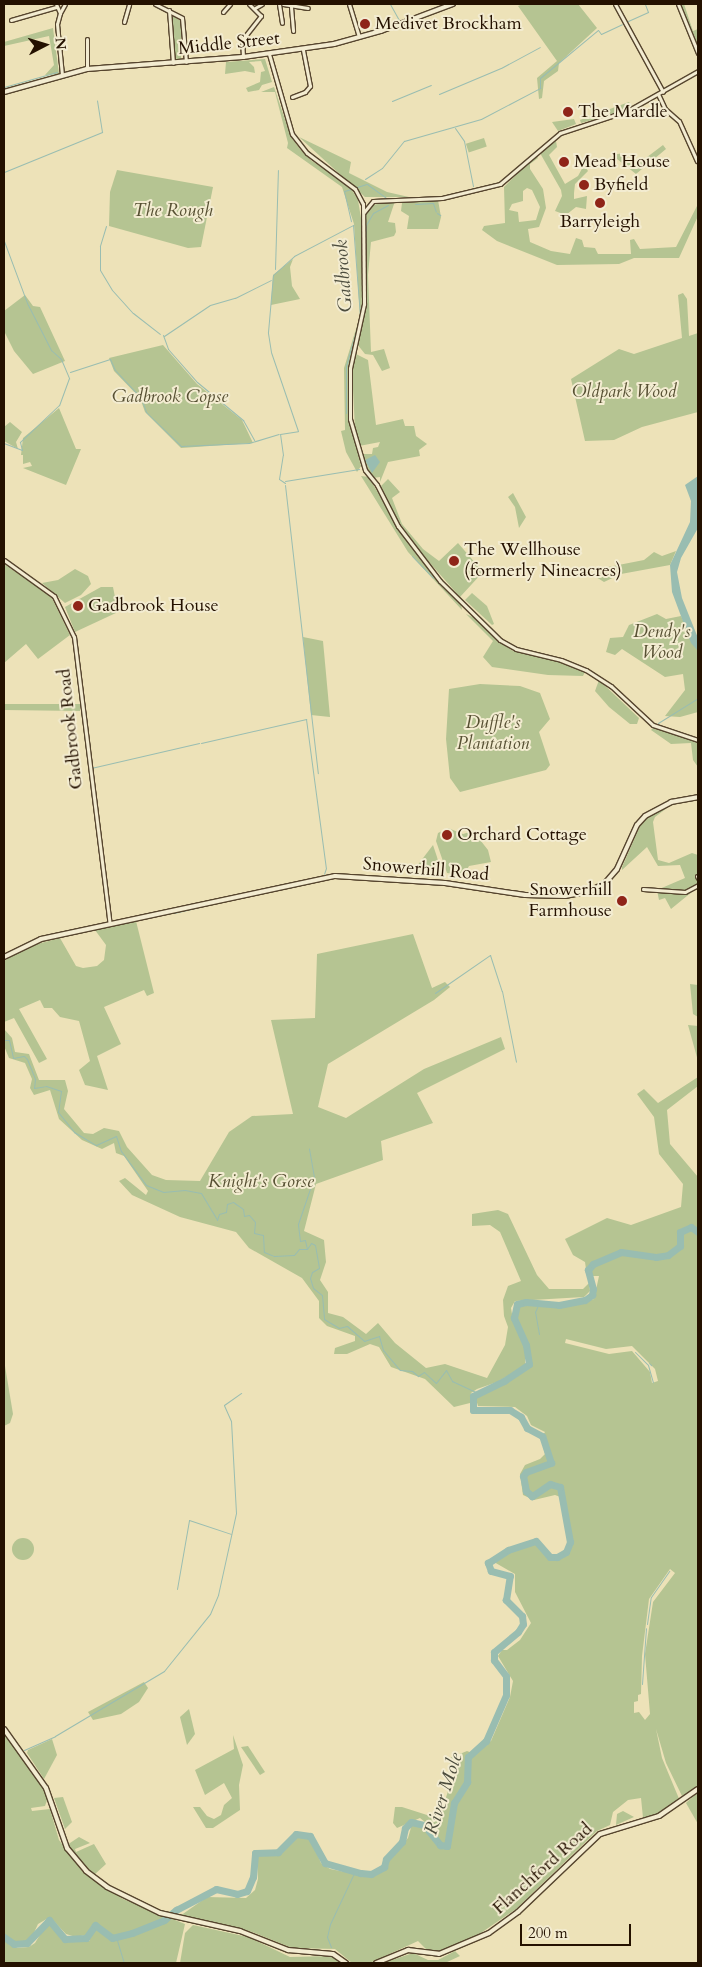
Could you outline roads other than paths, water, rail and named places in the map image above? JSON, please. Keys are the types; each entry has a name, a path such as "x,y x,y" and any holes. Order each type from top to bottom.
{"street":[{"path":"62,75 57,24 65,4"},
{"path":"124,22 129,4"},
{"path":"155,4 182,18 186,62"},
{"path":"223,12 230,4"},
{"path":"243,57 242,40 261,16 249,4"},
{"path":"255,8 262,4"},
{"path":"282,23 281,4 291,7 308,8"},
{"path":"349,4 359,38"},
{"name":"Middle Street","path":"4,92 87,69 243,57 303,50 359,38 453,4"},
{"path":"615,4 663,92"},
{"path":"678,4 698,53"},
{"path":"11,20 56,5 60,13"},
{"path":"291,7 293,31"},
{"path":"169,10 172,63"},
{"path":"87,39 87,69"},
{"path":"292,97 305,92 310,86 303,50"},
{"path":"268,54 292,134 307,154 348,182 360,197 364,213 364,304 350,368 350,419 365,470 377,485 398,526 440,581 500,640 516,649 561,660 586,670 611,686 653,725 698,740"},
{"path":"360,197 373,201 442,198 488,189 510,177 560,134 621,113 663,92 698,71"},
{"path":"658,94 665,110 678,121 698,161"},
{"path":"364,213 373,201"},
{"name":"Gadbrook Road","path":"4,560 54,596 74,637 110,924"},
{"name":"Snowerhill Road","path":"4,957 31,942 336,876 436,882 525,895 574,895 598,887 612,875 645,816 671,802 698,797"},
{"path":"643,889 685,892 698,885"},
{"path":"4,1729 46,1788 63,1841 80,1865 117,1893 160,1913 240,1931 288,1950 333,1954 346,1963"},
{"name":"Flanchford Road","path":"376,1963 410,1949 427,1955 439,1954 489,1933 518,1912 600,1834 659,1816 698,1789"}],"water":[{"path":"375,455 380,462 372,473 365,460"},
{"path":"698,476 698,528 681,558 677,572 682,598 698,638 698,651 691,643 672,592 670,565 690,522 691,501 685,485"}],"waterway":[{"path":"390,4 400,22"},
{"path":"628,21 648,12 645,4"},
{"path":"397,29 410,24"},
{"path":"365,179 382,168 404,141 481,119 540,88 540,78 598,30 601,34 622,24"},
{"path":"439,94 501,68 540,47"},
{"path":"4,87 57,72"},
{"path":"392,101 431,85"},
{"path":"4,172 102,132 97,100"},
{"path":"455,128 464,141 473,186"},
{"path":"275,269 278,170"},
{"path":"357,187 367,184 386,198"},
{"path":"351,189 344,191 351,221"},
{"path":"415,204 433,203 436,212"},
{"path":"365,259 366,225 373,213 388,205"},
{"path":"285,483 279,479 283,455 280,434 298,431 271,352 268,332 273,275 294,256 353,225 360,316"},
{"path":"106,226 100,246 100,270 112,290 133,313 160,334"},
{"path":"4,241 27,303 51,350 61,359 69,378 59,405 20,442 22,450 4,443"},
{"path":"164,336 210,305 235,298 271,280"},
{"name":"Gadbrook","path":"346,413 346,366 358,324"},
{"path":"163,335 168,349 197,382 243,420 254,440"},
{"path":"70,372 110,359 115,370 141,398 146,412 181,446 249,443 279,434"},
{"path":"285,481 359,469"},
{"path":"285,485 318,773"},
{"path":"412,556 433,578"},
{"path":"4,562 21,574"},
{"path":"480,617 498,636"},
{"path":"658,723 698,698"},
{"path":"201,743 306,719 326,868 324,874"},
{"path":"91,768 199,743"},
{"path":"174,913 195,908"},
{"path":"435,993 490,955 502,991 516,1062"},
{"path":"4,1040 9,1040 13,1058 24,1056 27,1059 35,1079 34,1088 46,1086 61,1091 58,1112 74,1132 96,1145 116,1136 121,1151 146,1185 163,1192 185,1190 201,1193 217,1220 219,1214 226,1212 227,1204 233,1202 243,1209 244,1216 249,1215 255,1222 254,1233 263,1235 264,1252 274,1256 294,1255 299,1249 307,1249 311,1243 315,1245 319,1268 312,1272 310,1278 313,1288 322,1295 324,1319 339,1328 347,1326 364,1341 379,1336 383,1350 400,1370 412,1371 418,1376 424,1372 436,1383 446,1370 452,1381 476,1392"},
{"path":"307,1249 305,1240 300,1241 298,1224 314,1177 309,1148"},
{"name":"River Mole","path":"4,1937 14,1944 27,1943 49,1920 65,1939 86,1938 95,1925 112,1938 132,1933 164,1920 176,1910 216,1889 237,1894 247,1891 253,1877 255,1853 278,1852 296,1834 310,1836 325,1863 371,1874 384,1867 386,1859 402,1842 405,1828 411,1822 424,1825 440,1845 447,1846 454,1803 467,1782 468,1757 486,1741 506,1695 506,1676 494,1660 494,1652 518,1632 523,1624 522,1616 506,1600 510,1576 491,1571 488,1563 508,1550 536,1541 550,1557 557,1557 566,1552 570,1542 560,1487 550,1484 532,1496 526,1491 523,1476 526,1472 551,1463 542,1436 527,1428 521,1417 510,1410 473,1410 473,1396 504,1381 529,1364 526,1345 514,1318 517,1304 526,1302 559,1305 585,1300 592,1295 593,1289 588,1270 593,1264 621,1252 656,1257 668,1255 680,1246 680,1232 691,1227 698,1232"},
{"path":"539,1303 535,1312 539,1334"},
{"path":"635,1352 648,1365 653,1382"},
{"path":"24,1750 55,1736 164,1671 210,1614 218,1595 236,1513 231,1421 224,1405 241,1393"},
{"path":"177,1589 189,1520 231,1534"},
{"path":"647,1624 651,1597 669,1571"},
{"path":"642,1684 646,1628"},
{"path":"7,1738 15,1747"},
{"path":"331,1947 327,1937 330,1924 355,1871"},
{"path":"116,1937 124,1963"}],"place":[{"name":"Medivet Brockham","path":"365,24"},
{"name":"The Mardle","path":"568,112"},
{"name":"Mead House","path":"564,162"},
{"name":"Byfield","path":"584,185"},
{"name":"Barryleigh","path":"600,203"},
{"name":"The Wellhouse (formerly Nineacres)","path":"454,561"},
{"name":"Gadbrook House","path":"78,606"},
{"name":"Orchard Cottage","path":"447,835"},
{"name":"Snowerhill Farmhouse","path":"622,901"}],"park label":[{"name":"The Rough","path":"173,211"},
{"name":"Oldpark Wood","path":"624,392"},
{"name":"Gadbrook Copse","path":"170,397"},
{"name":"Dendy's Wood","path":"662,643"},
{"name":"Duffle's Plantation","path":"493,734"},
{"name":"Knight's Gorse","path":"261,1182"}]}
